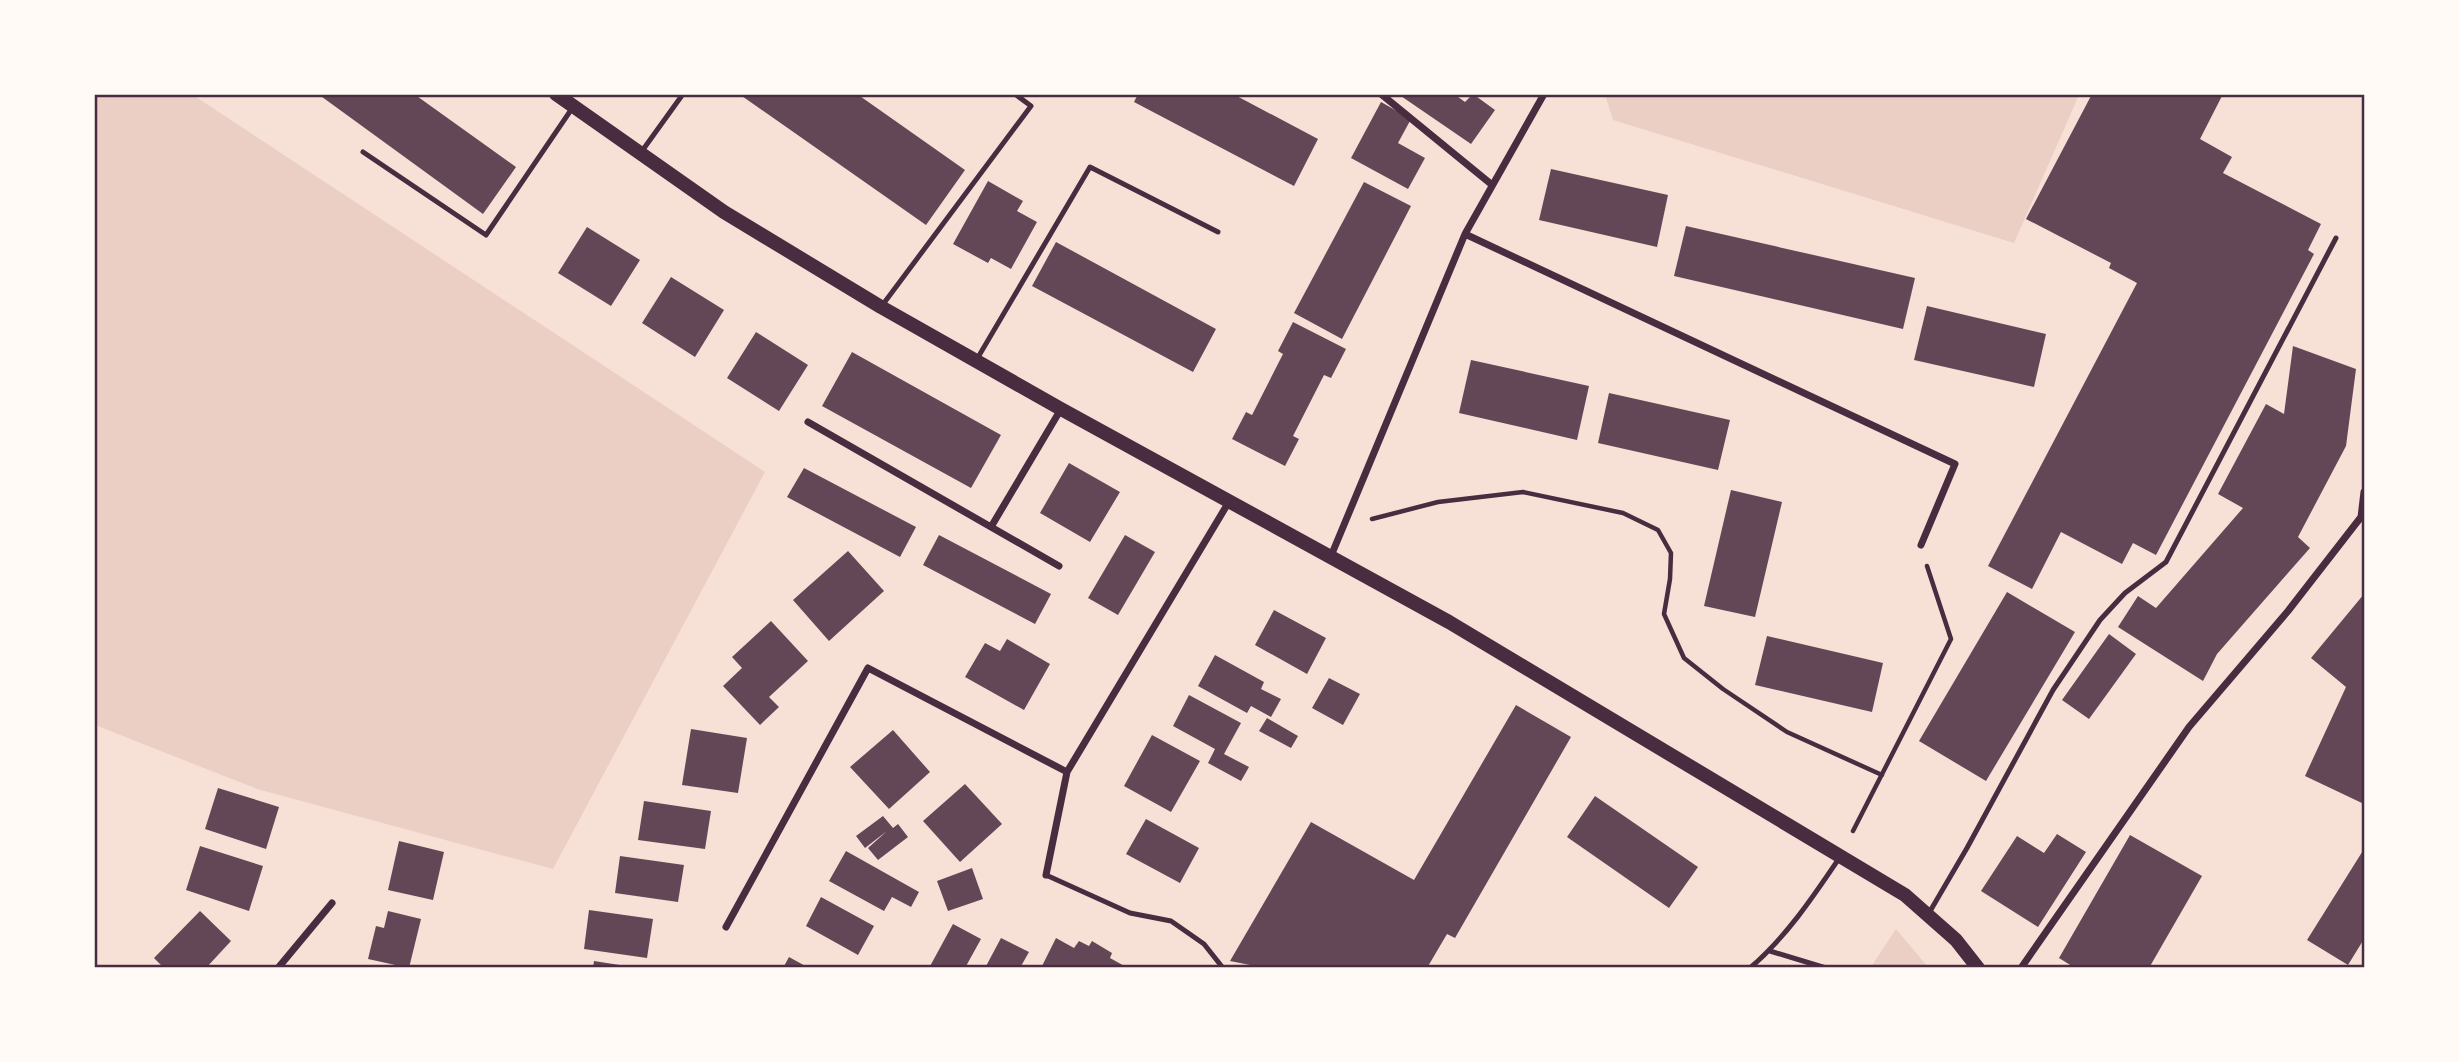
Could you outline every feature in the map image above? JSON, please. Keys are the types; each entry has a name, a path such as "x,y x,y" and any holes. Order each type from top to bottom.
{"main road":[{"path":"556,94 724,212 881,307 1449,622 1905,895 1956,940 1978,968"}],"street":[{"path":"1381,94 1491,184"},
{"path":"1331,556 1465,234 1544,94"},
{"path":"1465,234 1955,464 1921,545"},
{"path":"991,527 1061,409"},
{"path":"808,422 1059,566"},
{"path":"2021,968 2189,727 2288,611 2361,517 2364,492"},
{"path":"1046,874 1067,772 1230,500"},
{"path":"726,927 868,668 1067,772"},
{"path":"278,968 332,902"}],"lane":[{"path":"640,154 683,94"},
{"path":"881,307 1031,106 1014,94"},
{"path":"363,152 485,235 573,107"},
{"path":"976,362 1090,167 1218,232"},
{"path":"1927,915 1968,848 2053,690 2099,620 2125,593 2166,562 2336,238"},
{"path":"1750,968 1770,951 1802,913 1840,857"},
{"path":"1046,874 1130,913 1171,921 1204,944 1223,968"},
{"path":"1770,951 1826,968"}],"path":[{"path":"1344,526 1438,502 1522,492 1623,513 1658,530 1671,553 1664,614 1684,658 1723,689 1787,732 1882,775"},
{"path":"1840,857 1951,639 1921,545"}],"shaded area":[{"path":"1605,94 2079,95 2014,243 1613,120"},
{"path":"94,95 193,95 765,472 553,869 257,789 95,725"},
{"path":"1896,929 1928,967 1871,967"}],"building":[{"path":"318,94 414,94 516,167 483,214"},
{"path":"739,94 857,94 965,170 926,225"},
{"path":"1138,94 1233,94 1318,139 1294,186 1134,102"},
{"path":"1398,94 1454,94 1465,102 1473,94 1495,110 1471,144"},
{"path":"2092,94 2223,94 2200,139 2232,157 2223,173 2321,224 2308,250 2314,254 2156,555 2133,543 2122,564 2061,532 2032,589 1988,566 2137,283 2109,268 2111,263 2026,219"},
{"path":"1381,102 1411,119 1398,143 1425,158 1408,189 1351,158"},
{"path":"1551,169 1668,195 1657,247 1539,220"},
{"path":"988,181 1023,201 1017,211 1037,222 1011,269 991,258 988,263 953,244"},
{"path":"1364,182 1411,206 1342,339 1294,313"},
{"path":"1686,226 1915,278 1903,329 1674,276"},
{"path":"587,227 640,260 611,306 558,273"},
{"path":"1056,242 1216,329 1193,372 1032,286"},
{"path":"671,277 724,310 695,357 642,323"},
{"path":"1927,306 2046,334 2034,387 1914,360"},
{"path":"1293,322 1346,349 1331,378 1324,375 1293,436 1299,439 1285,466 1232,439 1246,412 1252,415 1283,354 1278,351"},
{"path":"756,332 808,365 779,411 727,378"},
{"path":"2293,346 2356,369 2346,446 2298,537 2310,548 2217,654 2203,681 2118,627 2138,596 2156,608 2243,508 2218,494 2266,404 2284,414"},
{"path":"852,352 1001,435 971,488 822,406"},
{"path":"1471,360 1589,386 1577,440 1459,413"},
{"path":"1609,393 1730,420 1718,470 1598,443"},
{"path":"1069,463 1120,492 1090,542 1040,513"},
{"path":"804,468 916,527 900,557 787,497"},
{"path":"1731,490 1782,502 1755,617 1704,606"},
{"path":"939,535 1051,594 1035,624 923,565"},
{"path":"1125,535 1155,552 1118,615 1088,598"},
{"path":"848,551 884,591 829,641 793,600"},
{"path":"2007,592 2075,632 1986,781 1919,741"},
{"path":"2364,594 2364,804 2305,776 2346,687 2311,658"},
{"path":"1274,610 1326,638 1307,674 1255,645"},
{"path":"771,621 808,661 769,697 779,707 760,725 723,686 742,668 732,657"},
{"path":"2109,634 2136,654 2089,719 2062,700"},
{"path":"1767,636 1883,663 1872,712 1755,685"},
{"path":"1007,639 1050,664 1024,710 965,677 985,643 1000,651"},
{"path":"1215,655 1264,682 1261,689 1281,699 1271,717 1251,706 1247,713 1198,686"},
{"path":"1329,678 1360,694 1343,725 1312,708"},
{"path":"1189,695 1241,723 1224,754 1249,767 1241,781 1208,763 1215,749 1173,726"},
{"path":"1516,705 1571,737 1455,938 1447,934 1427,968 1265,968 1230,961 1311,822 1414,880"},
{"path":"1267,718 1298,736 1291,748 1259,731"},
{"path":"691,729 747,738 738,793 682,785"},
{"path":"893,730 930,772 889,809 850,767"},
{"path":"1152,735 1200,761 1171,812 1124,786"},
{"path":"965,784 1002,824 960,862 923,821"},
{"path":"218,788 279,807 266,849 205,829"},
{"path":"1595,796 1698,867 1669,908 1567,837"},
{"path":"644,801 711,811 705,849 638,840"},
{"path":"883,816 893,828 898,824 908,837 878,860 868,848 887,831 865,848 856,836"},
{"path":"1146,819 1199,848 1180,883 1126,854"},
{"path":"2057,834 2086,852 2038,927 1981,891 2017,836 2044,853"},
{"path":"2130,835 2202,876 2149,968 2075,968 2059,958"},
{"path":"399,841 444,852 433,900 388,890"},
{"path":"200,846 263,866 249,911 186,890"},
{"path":"2364,849 2364,939 2348,965 2307,940"},
{"path":"846,851 919,892 911,907 892,897 884,911 829,881"},
{"path":"620,856 684,865 678,902 615,893"},
{"path":"972,868 983,899 948,911 937,881"},
{"path":"821,897 874,926 858,955 806,926"},
{"path":"589,910 653,919 647,958 584,949"},
{"path":"200,911 231,941 206,968 164,968 154,958"},
{"path":"388,911 421,919 409,968 368,959 376,926 384,928"},
{"path":"953,924 981,939 965,968 929,968"},
{"path":"1001,938 1029,952 1020,968 985,968"},
{"path":"1056,938 1074,948 1079,941 1089,946 1092,941 1112,953 1110,958 1128,968 1041,968"},
{"path":"789,957 809,968 783,968"},
{"path":"594,961 626,966 626,968 593,968"}]}
